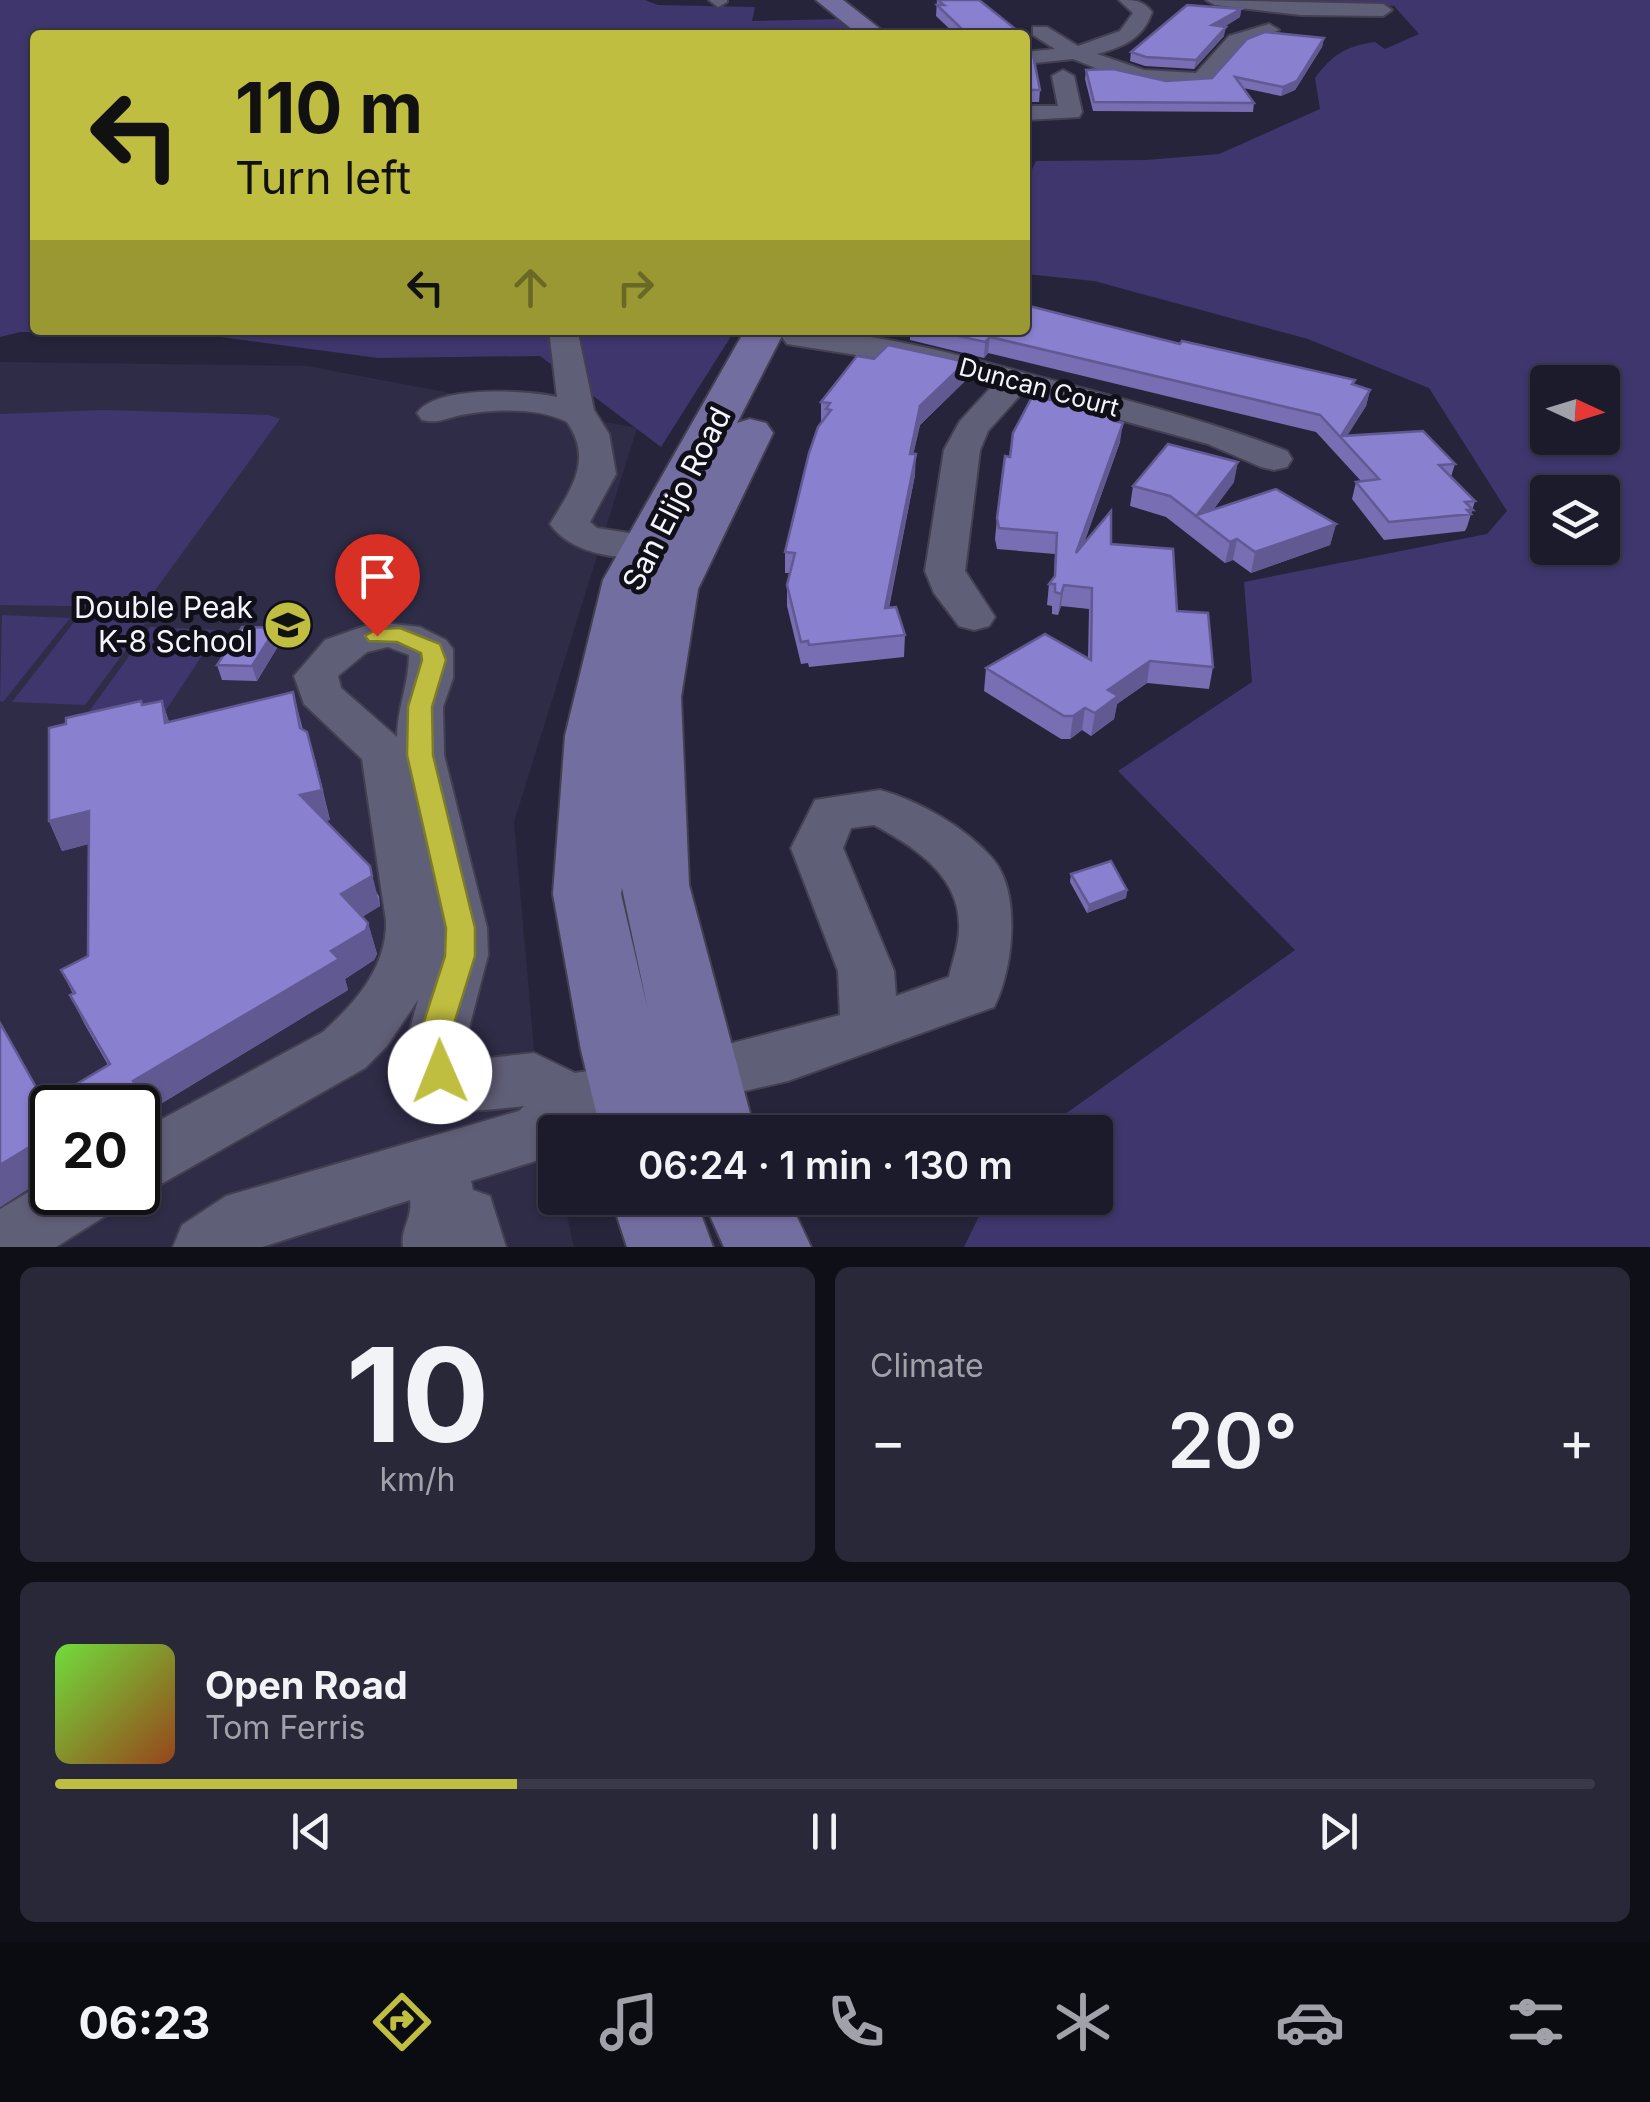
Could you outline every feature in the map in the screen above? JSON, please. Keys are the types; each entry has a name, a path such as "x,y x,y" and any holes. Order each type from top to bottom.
{"main road":[{"path":"828,0 868,30"},
{"path":"851,0 890,30"},
{"name":"San Elijo Road","path":"651,1106 587,894 595,736 630,580 648,546 786,335"},
{"name":"San Elijo Road","path":"651,1106 656,885 652,696 671,589 787,335"},
{"path":"659,1215 670,1247"},
{"path":"752,1215 768,1247"}],"street":[{"path":"1215,0 1301,10 1383,10"},
{"path":"1030,57 1074,52 1130,35 1142,23 1135,6"},
{"path":"1040,31 1074,52 1163,80 1196,82 1203,80 1236,40 1270,30"},
{"path":"1030,113 1071,112 1063,76"},
{"path":"562,335 576,412 588,425 598,474 569,524 585,538 648,546"},
{"name":"Duncan Court","path":"806,335 898,350 1015,380 1220,437 1274,458"},
{"path":"974,617 954,594 945,571 962,450 972,428 1015,380"},
{"path":"434,413 458,403 549,406 576,412"},
{"path":"160,1152 344,1050 366,1028 404,976 414,943 411,899 384,753 320,694 316,676 338,650 377,636 400,635 432,649 434,660 420,707 420,755 443,842 460,942 453,984 434,1040 432,1058 440,1072 462,1087 534,1079 651,1106"},
{"path":"206,1247 248,1218 447,1217 540,1132 651,1106 870,1030"},
{"path":"0,1246 50,1215"}],"shaded area":[{"path":"0,0 645,0 658,5 755,7 752,21 841,19 851,30 30,30 30,332 0,337"},
{"path":"1272,0 1650,0 1650,1247 964,1247 980,1215 1113,1215 1113,1115 1064,1115 1295,950 1118,771 1252,682 1244,582 1487,534 1507,511 1429,388 1308,339 1094,281 1030,275 1030,174 1036,161 1146,160 1219,154 1320,109 1315,78 1327,63 1348,49 1375,42 1385,49 1419,34 1394,6"},
{"path":"206,335 732,335 661,447 540,356 378,358"},
{"name":"Double Peak K-8 School","path":"0,362 307,366 637,428 514,822 537,1083 544,1115 538,1115 538,1215 567,1215 574,1247 0,1247"},
{"path":"104,410 269,415 280,419 145,604 0,605 0,414"},
{"path":"2,615 70,618 3,702 0,701"},
{"path":"78,617 147,621 85,705 12,702"},
{"path":"150,627 219,630 162,716 88,713"}],"building":[{"path":"938,0 979,0 1017,30 963,30 937,5 944,5"},
{"path":"1187,5 1241,9 1212,25 1226,27 1196,60 1146,57 1131,52"},
{"path":"1265,32 1324,38 1297,81 1283,87 1235,77 1254,103 1094,102 1086,70 1113,69 1166,81 1212,78 1247,39"},
{"path":"1030,54 1033,55 1040,90 1030,90"},
{"path":"1030,306 1180,344 1182,341 1355,380 1352,384 1370,390 1341,436 1423,431 1455,464 1439,465 1475,501 1465,502 1473,510 1467,510 1471,514 1389,522 1356,482 1379,479 1320,415 990,337 985,342 954,335 1030,335"},
{"path":"888,345 966,362 920,406 910,454 916,454 885,608 896,607 905,635 809,645 808,641 801,642 787,585 795,553 785,552 809,453 818,427 831,410 826,409 830,403 821,402 857,356 874,359"},
{"path":"1032,397 1118,410 1114,421 1123,423 1076,553 1111,511 1111,544 1173,549 1177,611 1208,613 1213,667 1150,661 1108,690 1118,696 1095,713 1085,708 1073,716 1064,716 986,668 1045,634 1091,660 1092,588 1064,585 1061,594 1055,592 1055,584 1049,584 1055,576 1057,533 999,528 1005,456 1010,457 1013,433"},
{"path":"1168,444 1238,462 1197,515 1276,489 1336,524 1255,552 1237,539 1230,542 1170,496 1133,486"},
{"path":"242,627 276,628 252,666 217,665"},
{"path":"293,692 300,728 307,732 322,790 300,795 370,866 372,876 341,894 368,923 366,930 331,951 339,959 133,1081 136,1085 75,1085 110,1064 70,995 75,993 61,970 88,956 89,811 49,821 49,728 66,724 66,718 141,701 142,705 162,701 165,723"},
{"path":"1111,861 1127,890 1089,905 1071,874"},
{"path":"0,1023 35,1085 30,1085 30,1147 0,1165"}],"place":[{"name":"Double Peak K-8 School","path":"288,625"}],"route":[{"path":"377,636 400,635 432,649 434,660 420,707 420,755 460,928 460,956 434,1040 432,1058 440,1072"}]}
